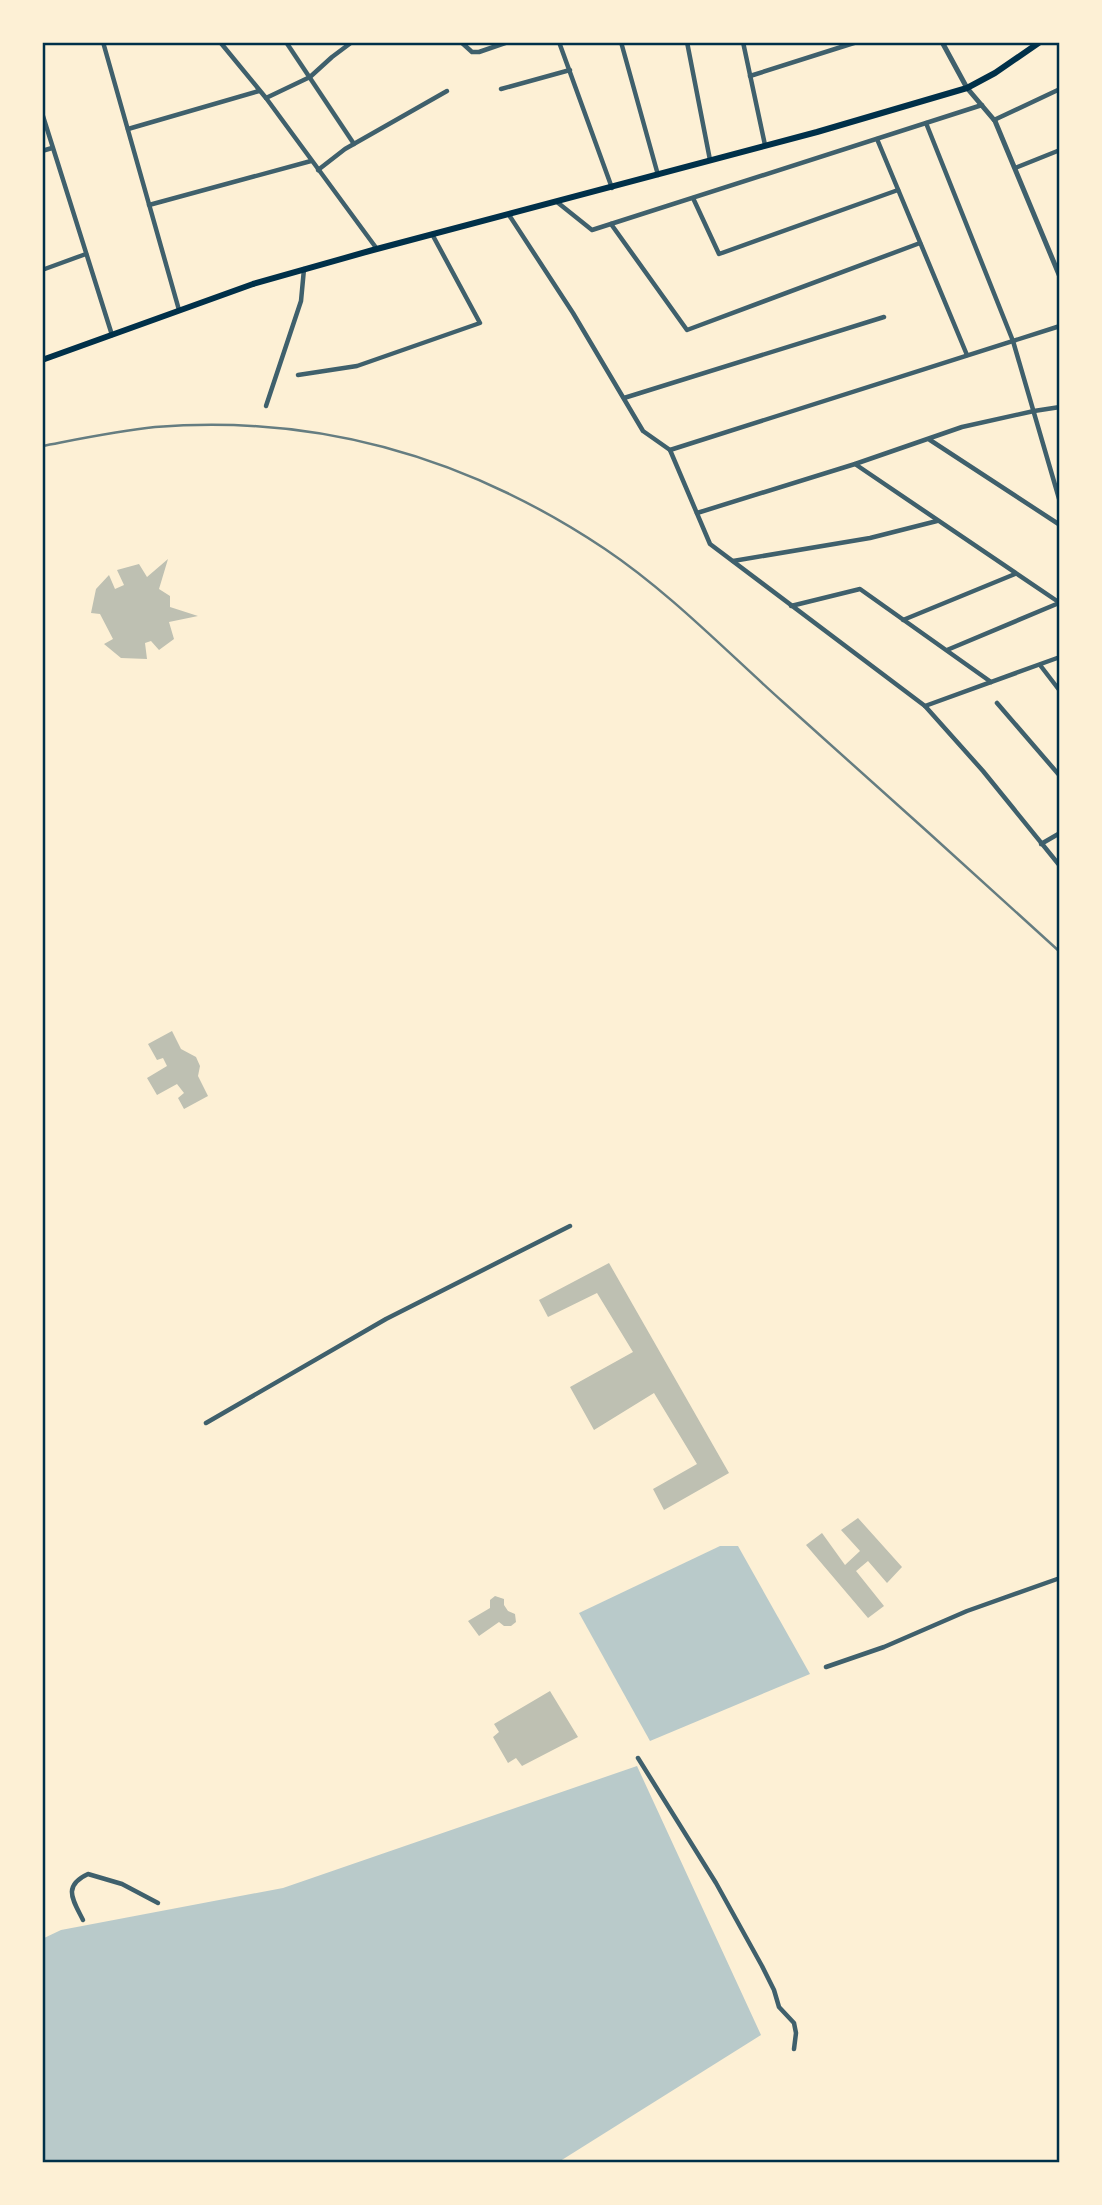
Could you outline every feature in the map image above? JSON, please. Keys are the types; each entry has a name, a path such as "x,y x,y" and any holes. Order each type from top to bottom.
{"main road":[{"path":"42,360 253,284 304,269 766,146 967,88 995,73 1040,42"}],"street":[{"path":"103,42 179,310"},
{"path":"220,42 377,248"},
{"path":"286,42 354,144"},
{"path":"266,99 310,78 352,42"},
{"path":"461,42 472,52 508,42"},
{"path":"559,42 612,188"},
{"path":"621,42 659,175"},
{"path":"687,42 710,161"},
{"path":"743,42 766,146"},
{"path":"750,76 857,42"},
{"path":"942,42 967,88 995,120 1060,277"},
{"path":"501,89 570,70"},
{"path":"995,120 1060,89"},
{"path":"128,129 259,91"},
{"path":"318,170 354,144 447,91"},
{"path":"557,202 592,230 982,106"},
{"path":"42,113 111,335"},
{"path":"926,123 1013,341 1060,502"},
{"path":"877,139 967,355"},
{"path":"42,151 52,148"},
{"path":"1015,168 1060,150"},
{"path":"149,205 312,162"},
{"path":"693,198 719,254 898,190"},
{"path":"509,215 573,313 643,431 670,450 710,544 925,706 983,771 1060,866"},
{"path":"611,224 687,330 920,243"},
{"path":"298,375 357,366 480,323 432,234"},
{"path":"42,270 86,254"},
{"path":"266,406 301,301 304,269"},
{"path":"624,398 884,317"},
{"path":"670,450 1060,326"},
{"path":"697,513 855,464 962,427 1060,407"},
{"path":"929,439 1060,525"},
{"path":"855,464 1060,603"},
{"path":"1051,469 1060,467"},
{"path":"732,561 870,538 938,521"},
{"path":"903,620 1016,573"},
{"path":"791,606 860,589 991,682"},
{"path":"946,650 1060,603"},
{"path":"925,706 1060,657"},
{"path":"1040,665 1060,691"},
{"path":"997,703 1060,776"},
{"path":"1041,844 1060,833"},
{"path":"206,1423 386,1319 570,1226"},
{"path":"826,1667 884,1647 967,1611 1060,1578"},
{"path":"638,1758 716,1883 762,1966 779,2007 794,2023 794,2049"},
{"path":"83,1920 72,1898 72,1889 74,1883 88,1874 122,1884 136,1894 158,1903"}],"shaded area":[{"path":"720,1546 738,1546 810,1674 650,1741 579,1613"},
{"path":"637,1766 761,2035 557,2163 42,2163 42,1939 61,1930 283,1888"}],"building":[{"path":"168,559 159,589 170,596 170,607 198,616 169,622 174,639 159,650 151,641 145,643 147,659 121,658 104,644 113,639 100,614 91,613 96,589 109,575 115,589 124,585 117,570 139,564 147,577"},
{"path":"172,1031 181,1049 196,1057 200,1066 198,1076 208,1096 184,1109 178,1098 184,1093 177,1084 157,1095 147,1078 167,1066 163,1058 157,1060 148,1044"},
{"path":"609,1263 729,1473 664,1510 653,1489 697,1464 654,1393 594,1430 570,1387 633,1352 597,1293 548,1317 539,1300"},
{"path":"858,1518 902,1567 887,1583 868,1561 856,1571 884,1606 868,1618 806,1545 822,1533 845,1565 860,1551 841,1530"},
{"path":"495,1596 504,1599 508,1611 515,1614 516,1622 511,1626 504,1626 499,1622 479,1636 468,1621 490,1608 490,1600"},
{"path":"550,1691 578,1737 522,1766 516,1758 508,1763 493,1737 499,1732 494,1724"}],"railway":[{"path":"42,446 155,427 216,425 275,428 333,436 390,449 446,467 500,490 553,517 605,549 652,584 1060,952"}]}
